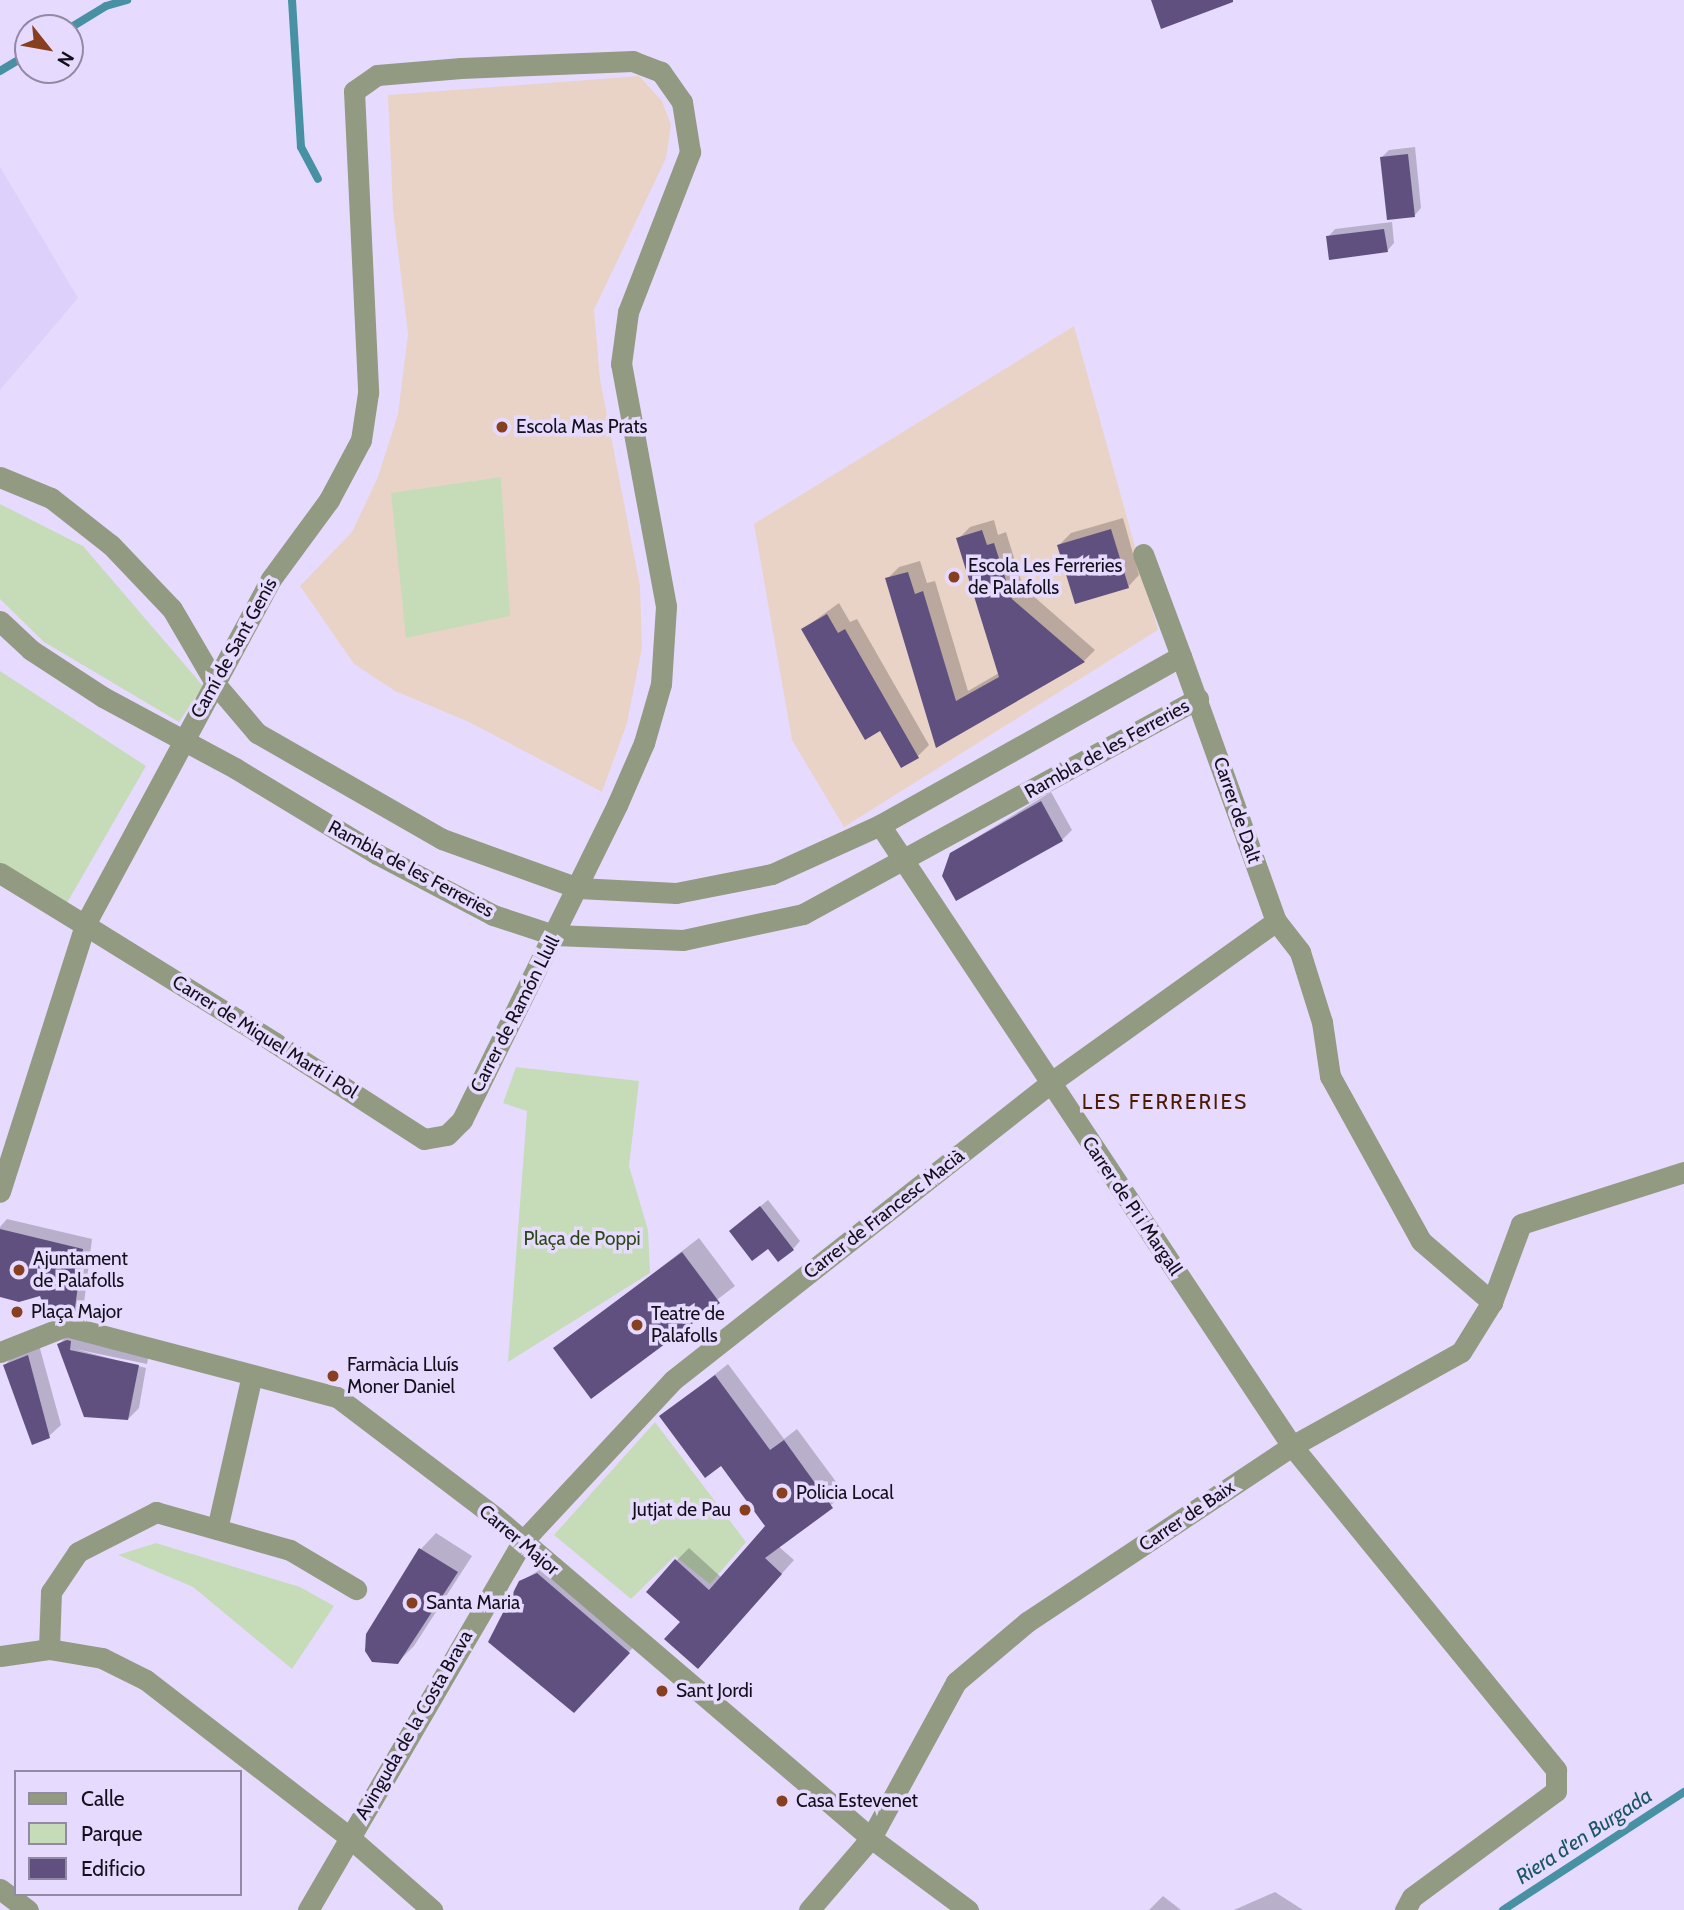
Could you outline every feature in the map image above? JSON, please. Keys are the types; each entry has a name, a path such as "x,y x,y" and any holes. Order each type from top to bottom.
{"street":[{"name":"Carrer de Ramón Llull","path":"354,91 377,75 633,61 661,72 682,102 690,152 628,312 621,365 666,606 662,684 644,743 578,888 462,1120 447,1135"},
{"name":"Camí de Sant Genís","path":"0,1192 9,1132 85,925 183,739 217,686 271,579 329,500 361,440 368,393 354,91"},
{"path":"0,477 51,498 111,545 172,609 217,686 257,733 442,839 578,888 677,893 772,874 880,825 1181,656 1143,554"},
{"name":"Rambla de les Ferreries","path":"0,621 31,650 103,697 183,739 377,854 493,915 554,935 683,940 727,933 803,914 1198,699 1181,656"},
{"name":"Carrer de Dalt","path":"1198,699 1276,921 1300,952 1322,1022 1330,1076 1403,1213 1421,1241 1492,1302"},
{"name":"Carrer de Pi i Margall","path":"880,825 902,862 1292,1446 1556,1770 1556,1791 1412,1897 1405,1910"},
{"name":"Carrer de Miquel Martí i Pol","path":"0,873 424,1139 447,1135"},
{"name":"Carrer de Francesc Macià","path":"522,1542 673,1380 1050,1083 1276,921"},
{"name":"Carrer de Baix","path":"809,1910 871,1838 956,1682 1027,1622 1292,1446 1461,1353 1492,1302 1521,1224 1684,1172"},
{"name":"Carrer Major","path":"0,1352 66,1326 337,1397 522,1542 871,1838 968,1910"},
{"path":"217,1529 252,1375"},
{"path":"49,1649 51,1592 78,1552 156,1512 290,1550 356,1589"},
{"name":"Avinguda de la Costa Brava","path":"308,1910 522,1542"},
{"path":"0,1656 49,1649 102,1658 146,1680 349,1837 432,1910"},
{"path":"0,1889 28,1910"}],"shaded area":[{"name":"Escola Mas Prats","path":"639,76 662,101 671,125 666,158 594,310 600,379 640,586 642,648 627,723 602,792 469,722 395,691 354,664 300,586 352,532 378,477 398,414 408,334 393,210 388,95"},
{"path":"0,167 78,298 0,390"},
{"name":"Escola Les Ferreries de Palafolls","path":"1074,326 1158,630 844,827 792,740 754,524"}],"green space":[{"path":"501,477 510,616 406,638 391,493"},
{"path":"0,504 83,546 203,686 179,722 44,642 0,599"},
{"path":"0,671 146,766 60,915 0,882"},
{"name":"Plaça de Poppi","path":"516,1067 639,1081 629,1166 648,1230 650,1273 508,1362 527,1111 503,1103"},
{"path":"655,1422 746,1542 710,1584 675,1556 631,1599 554,1535"},
{"path":"156,1543 300,1587 334,1606 292,1669 193,1587 118,1555"}],"building":[{"path":"1151,0 1233,0 1233,2 1161,29"},
{"path":"1408,154 1415,217 1387,220 1380,157"},
{"path":"1384,229 1388,252 1329,260 1326,236"},
{"path":"1111,529 1129,588 1075,604 1057,545"},
{"path":"982,530 987,545 994,543 1012,599 1085,662 936,748 885,578 908,572 915,594 923,591 956,701 999,677 956,538"},
{"path":"827,614 838,633 845,629 919,758 901,768 880,731 865,740 801,629"},
{"path":"1041,801 1063,841 956,901 942,876 950,853"},
{"path":"760,1206 794,1250 778,1262 768,1249 752,1261 729,1231"},
{"path":"0,1229 83,1249 74,1315 48,1319 40,1296 19,1302 0,1297"},
{"name":"Teatre de Palafolls","path":"682,1252 720,1303 591,1399 553,1348"},
{"path":"71,1341 70,1350 139,1365 128,1420 84,1417 57,1344"},
{"path":"28,1355 50,1438 32,1445 3,1365"},
{"path":"715,1375 770,1450 784,1440 833,1508 765,1558 782,1574 698,1669 664,1639 680,1622 646,1592 675,1559 709,1590 765,1526 721,1466 705,1478 659,1416"},
{"name":"Santa Maria","path":"419,1548 458,1572 398,1664 372,1662 365,1651 366,1634"},
{"path":"537,1573 630,1653 574,1713 488,1642 519,1581"}],"waterway":[{"path":"84,19 106,6 127,0"},
{"path":"292,0 301,147 318,179"},
{"path":"0,71 14,62"},
{"name":"Riera d'en Burgada","path":"1503,1910 1684,1792"}],"place":[{"name":"Escola Mas Prats","path":"502,427"},
{"name":"Escola Les Ferreries de Palafolls","path":"954,577"},
{"name":"Ajuntament de Palafolls","path":"19,1270"},
{"name":"Plaça Major","path":"17,1312"},
{"name":"Teatre de Palafolls","path":"637,1325"},
{"name":"Farmàcia Lluís Moner Daniel","path":"333,1376"},
{"name":"Policia Local","path":"782,1493"},
{"name":"Jutjat de Pau","path":"745,1510"},
{"name":"Santa Maria","path":"412,1603"},
{"name":"Sant Jordi","path":"662,1691"},
{"name":"Casa Estevenet","path":"782,1801"}],"district":[{"name":"LES FERRERIES","path":"1165,1102"}]}
